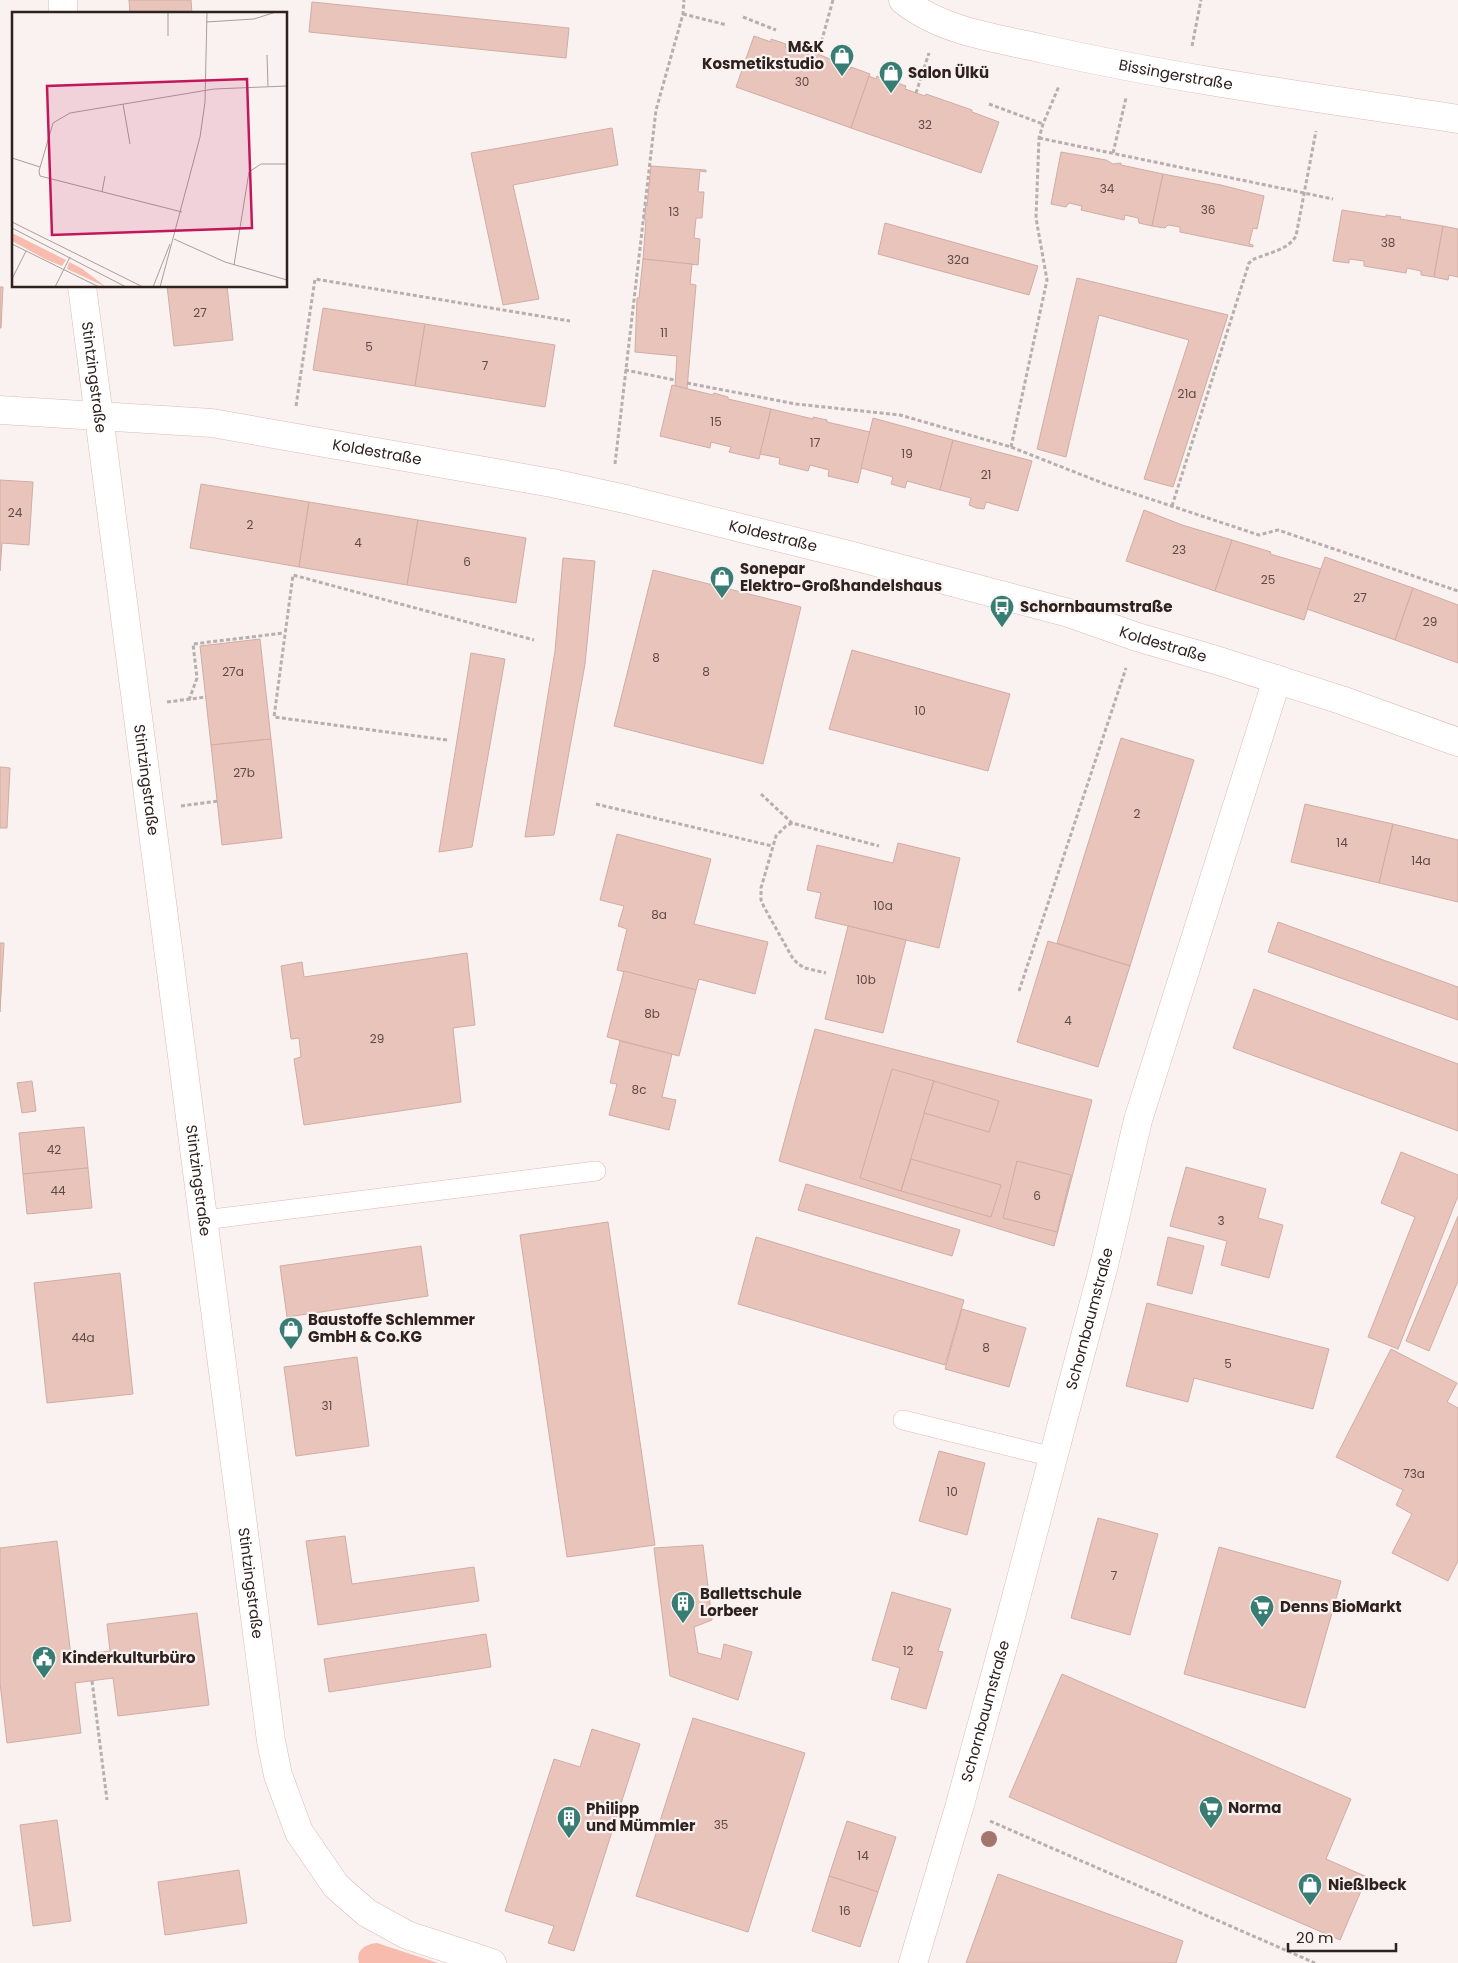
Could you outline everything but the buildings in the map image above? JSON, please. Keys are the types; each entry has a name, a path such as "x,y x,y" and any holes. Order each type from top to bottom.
{"street":[{"name":"Bissingerstraße","path":"903,0 912,8 962,31 1072,55 1187,77 1458,119"},
{"name":"Stintzingstraße","path":"82,288 271,1741 278,1775 299,1832 336,1886 367,1913 407,1935 492,1963"},
{"name":"Koldestraße","path":"0,410 212,423 552,483 625,499 862,558 1069,613 1137,637 1341,700 1458,742"},
{"name":"Schornbaumstraße","path":"914,1963 959,1808 1053,1457 1104,1265 1138,1120 1277,679"}],"lane":[{"path":"204,1220 596,1171"},
{"path":"903,1420 1053,1457"}],"path":[{"path":"614,472 656,110 683,14 684,0"},
{"path":"818,54 833,0"},
{"path":"1187,77 1201,0"},
{"path":"683,14 728,25"},
{"path":"743,17 776,30"},
{"path":"916,93 940,20"},
{"path":"1011,447 1047,280 1036,218 1039,138 1072,55"},
{"path":"1113,153 1134,67"},
{"path":"1172,506 1249,262 1292,243 1296,236 1322,98"},
{"path":"990,104 1043,124"},
{"path":"1039,138 1333,199"},
{"path":"295,411 315,279 570,321"},
{"path":"625,370 675,380"},
{"path":"687,383 796,404 900,416 1011,447 1105,484 1259,535 1278,530 1458,591"},
{"path":"447,740 274,717 293,575 534,640"},
{"path":"189,700 197,678 193,644 284,633"},
{"path":"1019,991 1137,637"},
{"path":"760,794 792,823 879,846"},
{"path":"596,804 772,846"},
{"path":"792,823 776,836 761,888 761,900 792,957 798,964 826,973"},
{"path":"92,1681 107,1800"},
{"path":"959,1808 1314,1963"}],"shaded area":[{"path":"377,1943 438,1963 359,1963 358,1958 362,1948"}],"place":[{"name":"M&K Kosmetikstudio","path":"842,77"},
{"name":"Salon Ülkü","path":"891,94"},
{"name":"Sonepar Elektro-Großhandelshaus","path":"722,599"},
{"name":"Schornbaumstraße","path":"1002,628"},
{"name":"Baustoffe Schlemmer GmbH & Co.KG","path":"291,1350"},
{"name":"Ballettschule Lorbeer","path":"683,1624"},
{"name":"Denns BioMarkt","path":"1262,1628"},
{"name":"Kinderkulturbüro","path":"44,1679"},
{"name":"Norma","path":"1211,1829"},
{"name":"Philipp und Mümmler","path":"569,1839"},
{"name":"Nießlbeck","path":"1310,1906"}]}
